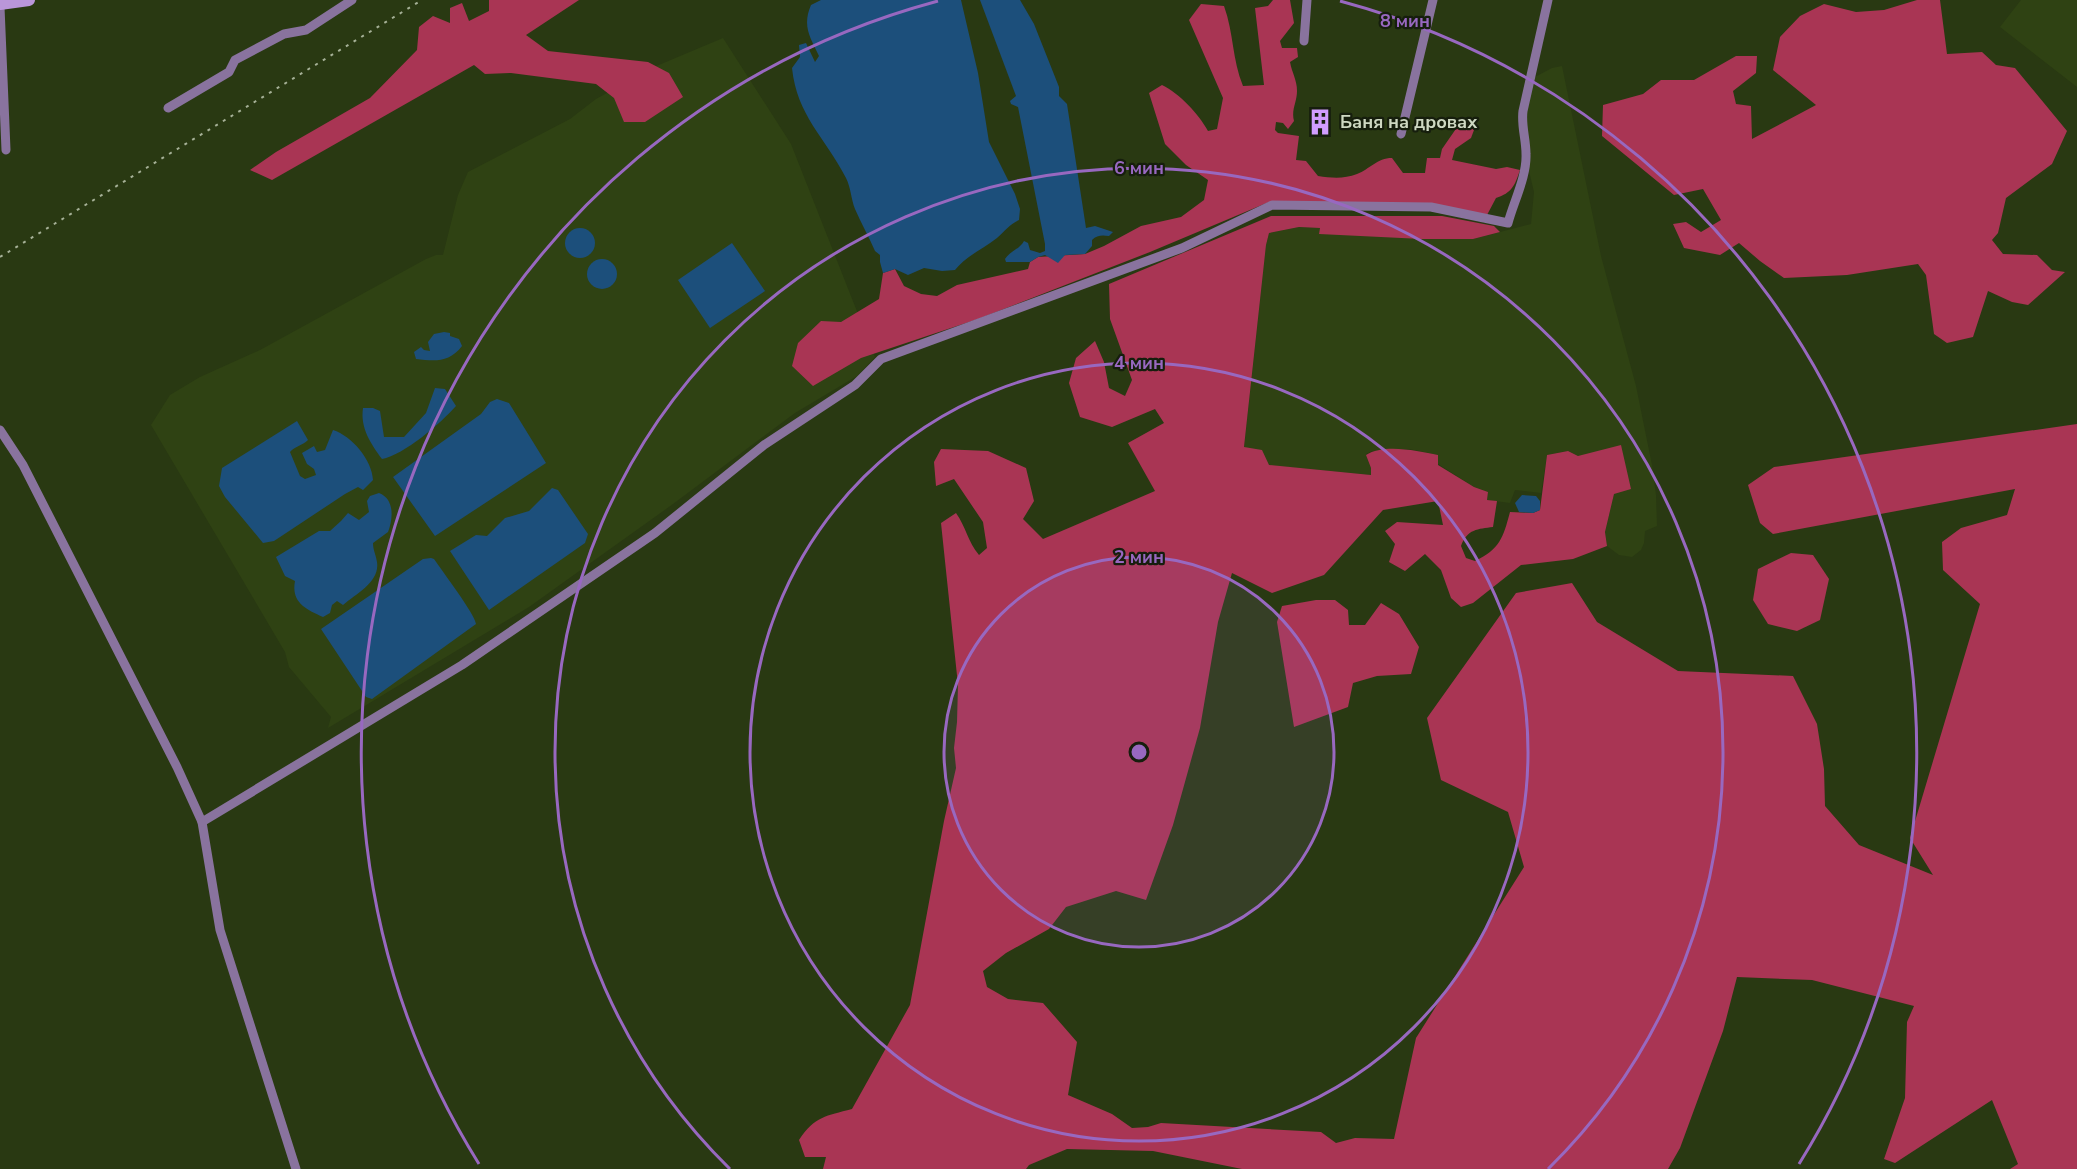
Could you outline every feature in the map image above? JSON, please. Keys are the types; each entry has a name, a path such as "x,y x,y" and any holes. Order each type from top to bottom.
{"street":[{"path":"6,150 0,6 29,0"},
{"path":"168,108 229,72 235,60 284,33 306,30 352,0"},
{"path":"1304,41 1307,0"},
{"path":"1401,134 1433,0"},
{"path":"202,822 462,665 654,533 764,446 855,385 881,359 1182,248 1272,206 1431,207 1508,223 1524,171 1526,155 1523,111 1548,0"},
{"path":"0,430 23,465 172,756 202,822 220,930 296,1169"}],"shaded area":[{"path":"489,0 579,0 526,35 548,51 648,62 669,73 683,97 645,122 624,122 614,98 596,84 511,73 485,74 474,65 272,180 250,170 276,152 370,98 417,50 419,27 433,16 450,23 450,8 462,3 469,21 489,11"},
{"path":"1273,0 1290,0 1294,23 1280,41 1282,48 1297,48 1298,57 1290,62 1297,87 1294,121 1288,129 1283,123 1276,122 1275,130 1278,133 1299,136 1296,160 1306,161 1318,176 1352,176 1387,158 1392,158 1403,173 1425,173 1427,158 1440,158 1442,149 1460,123 1471,123 1474,130 1471,138 1455,149 1452,160 1496,169 1507,167 1520,170 1512,188 1506,194 1496,198 1487,215 1426,204 1269,202 1150,252 978,319 861,358 813,386 792,366 798,343 821,321 841,322 879,299 883,273 895,269 904,286 921,294 937,296 957,285 1028,269 1030,262 1038,257 1085,254 1141,226 1181,217 1204,200 1208,180 1186,165 1165,144 1149,93 1162,85 1188,105 1208,131 1217,129 1223,98 1189,20 1201,4 1224,6 1243,86 1264,85 1255,8 1268,6"},
{"path":"1917,0 1940,0 1947,54 1982,52 1996,65 2015,68 2067,131 2052,164 2006,198 1998,233 1992,240 2003,254 2037,255 2052,270 2065,272 2028,305 2012,302 1988,291 1973,337 1947,343 1934,334 1926,275 1918,264 1847,275 1784,278 1739,243 1720,255 1684,248 1673,224 1686,222 1701,232 1721,220 1703,189 1674,195 1602,136 1603,105 1643,94 1661,80 1694,80 1736,56 1757,56 1756,73 1733,91 1736,104 1751,106 1752,139 1816,105 1773,70 1780,37 1800,16 1824,4 1856,12 1884,10"},
{"path":"2021,0 2077,0 2077,87 2000,27"},
{"path":"723,38 791,144 875,357 857,376 795,413 529,607 328,728 331,717 289,667 285,652 151,425 170,395 200,377 260,350 426,259 443,255 458,195 468,172 570,119 596,99 654,67"},
{"path":"1562,66 1601,256 1636,386 1652,465 1657,526 1645,531 1641,550 1632,557 1619,555 1607,546 1605,532 1614,494 1578,456 1568,451 1547,455 1541,493 1515,490 1510,503 1487,500 1488,492 1474,487 1438,464 1438,455 1409,449 1372,451 1366,454 1371,475 1268,465 1244,448 1269,233 1299,227 1320,228 1319,233 1473,239 1531,224 1534,192 1529,171 1525,122 1533,78 1552,68"},
{"path":"1271,216 1442,216 1494,226 1500,232 1473,239 1319,234 1320,228 1299,227 1269,233 1244,447 1262,450 1269,465 1371,475 1366,455 1373,451 1401,449 1438,455 1438,465 1474,487 1488,492 1487,500 1497,501 1493,527 1478,529 1463,540 1461,546 1466,558 1475,561 1490,552 1499,542 1510,512 1533,513 1540,510 1547,455 1568,451 1578,456 1621,445 1631,489 1614,494 1605,532 1607,546 1573,559 1521,565 1473,603 1461,607 1451,598 1441,570 1425,554 1405,571 1389,562 1395,544 1385,531 1397,522 1443,525 1438,501 1383,510 1324,575 1272,593 1232,573 1218,622 1200,728 1173,825 1146,900 1116,891 1066,907 1049,929 1006,953 983,971 987,987 1008,999 1043,1003 1077,1042 1068,1095 1112,1114 1132,1128 1161,1123 1321,1132 1336,1143 1355,1138 1394,1139 1416,1038 1524,867 1508,812 1441,780 1427,718 1516,593 1572,583 1597,622 1678,671 1793,676 1817,724 1824,769 1825,806 1859,845 1933,875 1910,838 1980,604 1943,570 1942,542 1961,528 2007,515 2015,489 1773,534 1760,523 1748,485 1774,467 2077,424 2077,1169 2010,1169 2018,1164 1992,1100 1895,1163 1884,1159 1905,1098 1907,1022 1914,1006 1812,980 1737,977 1723,1031 1680,1148 1668,1169 1242,1169 1153,1151 1067,1149 1029,1165 1026,1169 823,1169 826,1157 805,1157 799,1140 816,1121 852,1109 910,1005 956,768 954,748 958,685 941,523 956,513 979,555 987,548 983,522 954,479 936,486 934,462 941,449 988,451 1026,468 1034,501 1023,519 1043,539 1155,491 1128,443 1164,423 1155,409 1112,427 1080,417 1069,383 1076,358 1095,341 1104,362 1109,388 1125,396 1132,380 1110,319 1109,284"},
{"path":"1791,553 1813,555 1829,579 1820,620 1797,631 1768,624 1753,600 1758,569"},
{"path":"1316,600 1335,600 1348,610 1349,625 1365,625 1381,603 1399,614 1419,647 1411,674 1377,676 1353,683 1348,707 1294,727 1277,622 1282,606"}],"water":[{"path":"821,0 961,0 978,73 989,142 1020,209 1019,220 955,270 942,271 924,268 908,275 895,269 883,273 880,255 875,251 855,209 846,178 813,126 795,85 792,68 800,57 799,45 806,43 815,62 819,56 808,31 807,19 811,5"},
{"path":"980,0 1020,0 1034,24 1059,87 1059,96 1067,104 1086,228 1095,226 1113,232 1109,236 1094,238 1092,246 1085,254 1065,255 1058,263 1045,255 1030,262 1006,262 1007,256 1024,241 1028,243 1030,250 1040,253 1045,251 1045,244 1018,107 1010,101 1016,96"},
{"path":"580,228 591,232 595,243 591,254 580,258 569,254 565,243 569,232"},
{"path":"732,243 765,291 710,328 678,280"},
{"path":"602,259 613,263 617,274 613,285 602,289 591,285 587,274 591,263"},
{"path":"444,332 459,339 462,346 457,352 441,360 416,359 414,352 421,347 430,351 428,342 434,334"},
{"path":"435,388 445,389 456,406 411,445 382,459 370,442 365,429 363,408 380,411 384,437 404,437 426,413"},
{"path":"497,399 509,403 546,463 435,536 393,477 481,414 490,402"},
{"path":"297,421 308,440 290,452 300,476 305,479 316,475 302,453 314,446 317,452 325,450 333,430 354,443 360,450 369,465 373,480 363,490 358,487 345,494 274,541 263,543 225,497 219,486 222,468"},
{"path":"552,488 558,490 588,534 585,543 489,610 450,551 476,535 487,536 505,518 529,511"},
{"path":"379,493 388,500 392,516 388,532 373,543 377,562 375,575 366,587 343,605 337,601 332,605 330,613 323,617 310,611 297,600 295,581 285,576 276,557 319,531 330,531 348,513 359,520 369,512 367,501 370,496"},
{"path":"1522,495 1536,496 1540,501 1540,510 1533,513 1519,512 1515,503"},
{"path":"431,558 458,592 476,624 372,699 366,697 321,629 423,559"}],"railway":[{"path":"0,257 422,0"}],"place":[{"name":"Баня на дровах","path":"1320,122"}]}
